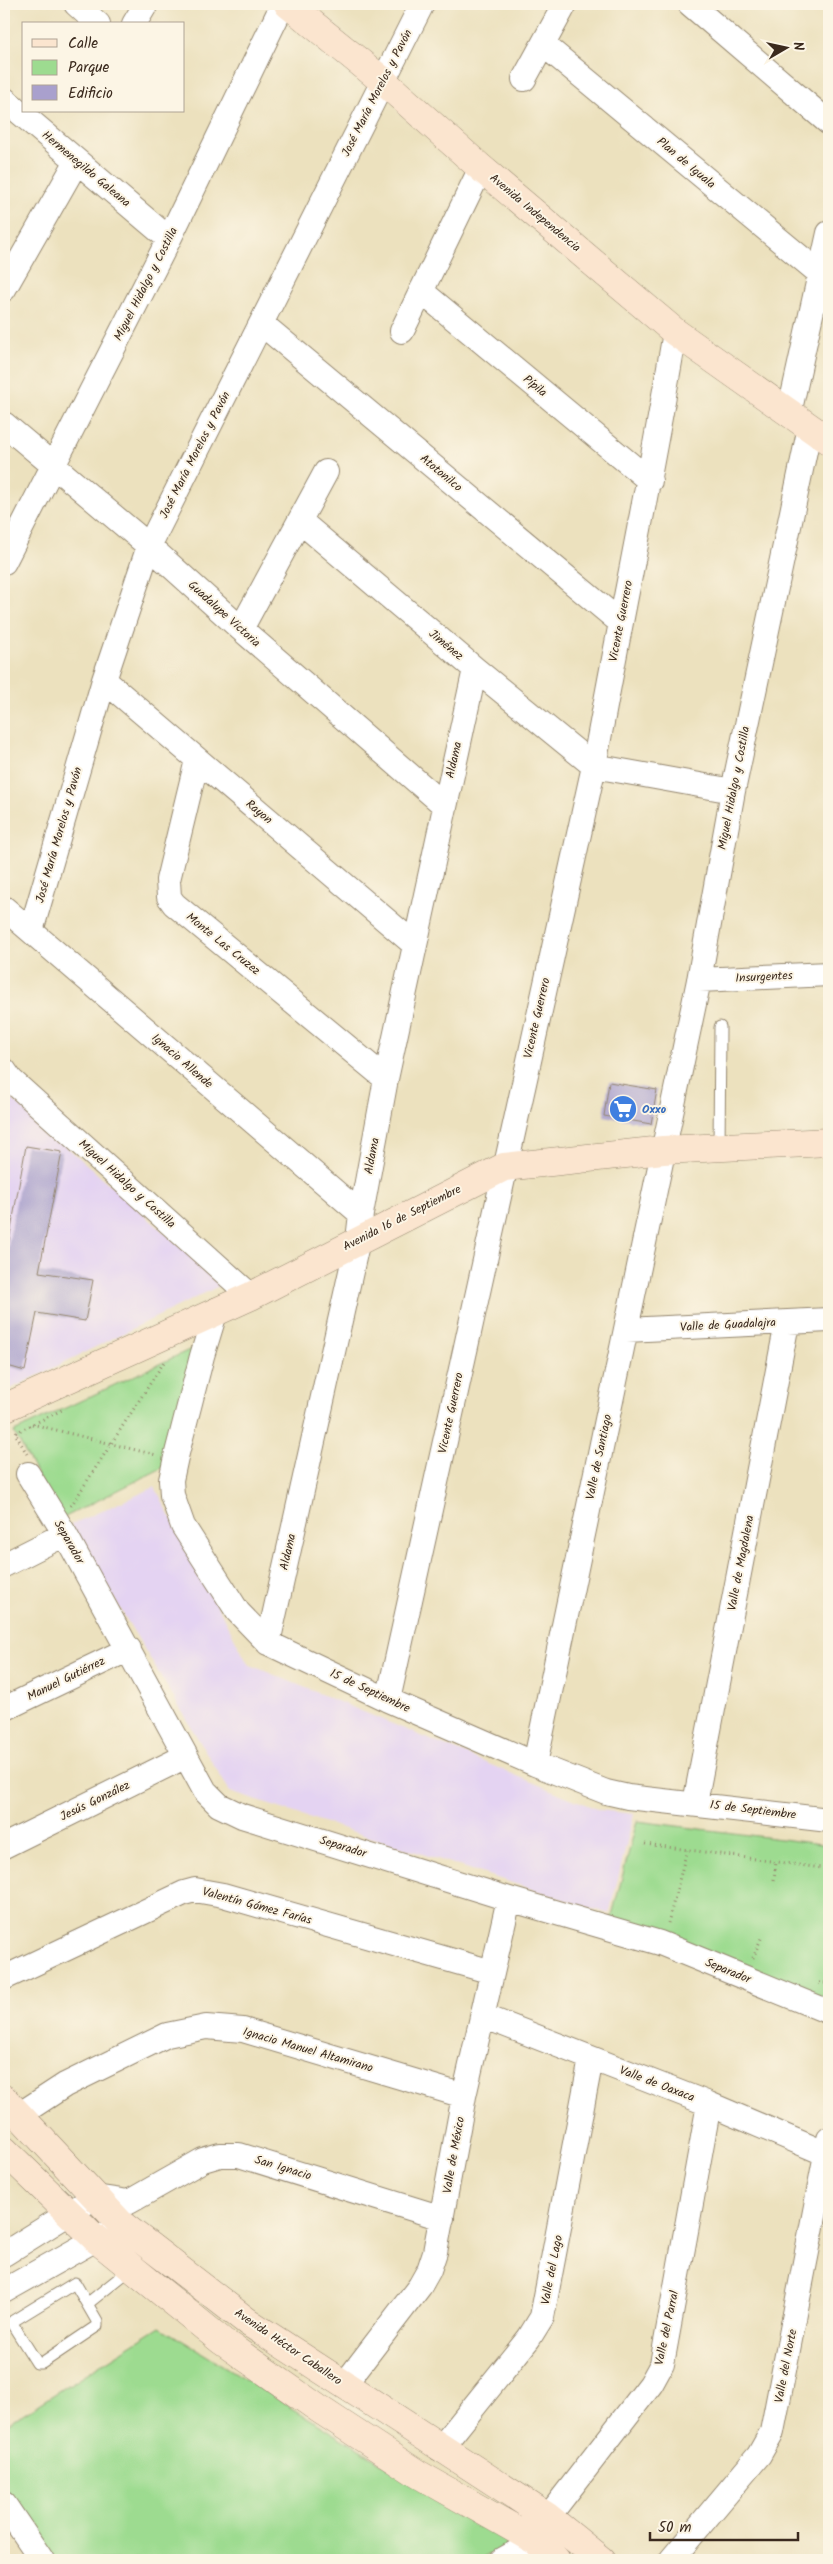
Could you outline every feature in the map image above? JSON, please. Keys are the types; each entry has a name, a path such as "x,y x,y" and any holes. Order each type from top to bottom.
{"street":[{"path":"76,4 96,22"},
{"path":"135,22 146,4"},
{"name":"Miguel Hidalgo y Costilla","path":"4,562 169,239 283,4"},
{"name":"Avenida Independencia","path":"288,4 383,81 481,168 676,332 809,427"},
{"name":"José María Morelos y Pavón","path":"31,931 104,680 149,546 422,4"},
{"path":"524,79 565,4"},
{"path":"690,4 829,122"},
{"name":"Plan de Iguala","path":"544,45 825,278"},
{"name":"Hermenegildo Galeana","path":"4,99 169,239"},
{"path":"4,288 10,258 78,161"},
{"path":"402,330 481,168"},
{"name":"Miguel Hidalgo y Costilla","path":"663,1150 699,980 733,791 809,427 829,233"},
{"name":"Pípila","path":"421,291 650,481"},
{"name":"Atotonilco","path":"262,324 620,622"},
{"name":"Vicente Guerrero","path":"388,1700 504,1167 594,766 620,622 650,481 676,332"},
{"name":"Guadalupe Victoria","path":"4,424 149,546 241,629 444,805"},
{"path":"241,629 326,472"},
{"name":"Jiménez","path":"300,521 474,669 594,766"},
{"name":"Aldama","path":"268,1643 359,1227 386,1079 474,669"},
{"name":"Rayon","path":"104,680 414,944"},
{"name":"Monte Las Cruzez","path":"197,760 168,880 169,897 174,904 386,1079"},
{"path":"594,766 733,791"},
{"name":"Ignacio Allende","path":"4,908 359,1227"},
{"name":"Insurgentes","path":"699,980 829,974"},
{"name":"Miguel Hidalgo y Costilla","path":"4,1070 11,1080 251,1296"},
{"name":"Avenida 16 de Septiembre","path":"14,1415 216,1310 251,1296 359,1227 504,1167 663,1150 829,1142"},
{"name":"Valle de Santiago","path":"535,1764 663,1150"},
{"name":"15 de Septiembre","path":"216,1310 202,1356 171,1480 172,1495 183,1526 238,1612 268,1643 388,1700 535,1764 614,1794 829,1820"},
{"name":"Valle de Guadalajra","path":"626,1330 829,1320"},
{"name":"Valle de Magdalena","path":"695,1803 787,1323"},
{"name":"Separador","path":"28,1474 63,1530 186,1756 212,1800 242,1816 509,1899 660,1943 829,2012"},
{"path":"4,1565 63,1530"},
{"name":"Manuel Gutiérrez","path":"4,1709 129,1649"},
{"name":"Jesús González","path":"4,1846 186,1756"},
{"name":"Valentín Gómez Farías","path":"4,1978 184,1893 195,1890 223,1895 492,1972"},
{"name":"Valle de México","path":"344,2385 420,2286 430,2270 442,2218 464,2096 509,1899"},
{"name":"Valle de Oaxaca","path":"483,2016 828,2149"},
{"name":"Ignacio Manuel Altamirano","path":"11,2107 65,2084 167,2035 206,2027 243,2030 464,2096"},
{"name":"Valle del Lago","path":"440,2449 530,2338 542,2317 591,2059"},
{"name":"Valle del Parral","path":"542,2529 651,2384 662,2364 709,2104"},
{"name":"Avenida Héctor Caballero","path":"11,2107 95,2197 125,2213 248,2322 440,2449 542,2529 556,2560"},
{"name":"Valle del Norte","path":"671,2560 759,2455 772,2432 828,2149"},
{"name":"Avenida Héctor Caballero","path":"4,2150 96,2239 222,2341 319,2409 418,2474 542,2529 601,2560"},
{"name":"San Ignacio","path":"4,2291 96,2239 125,2213 203,2160 220,2155 239,2155 442,2218"},
{"path":"4,2254 95,2197"},
{"path":"4,2504 42,2560"},
{"path":"502,2560 542,2529"}],"lane":[{"path":"719,1148 720,1027"},
{"path":"87,2304 132,2268"},
{"path":"74,2283 87,2304 98,2326 42,2363 36,2363 13,2325 13,2321 74,2283"}],"path":[{"path":"63,1530 64,1517 168,1354"},
{"path":"14,1415 111,1444 176,1460"},
{"path":"646,1844 829,1869"},
{"path":"667,1926 687,1850"},
{"path":"774,1880 776,1862"},
{"path":"753,1958 762,1936"}],"shaded area":[{"path":"4,1092 223,1284 4,1392"},
{"path":"155,1487 248,1664 599,1810 634,1814 609,1914 230,1792 70,1525"}],"green space":[{"path":"202,1344 166,1466 61,1519 14,1432"},
{"path":"637,1821 829,1845 829,2005 611,1919"},
{"path":"160,2327 511,2542 480,2560 52,2560 4,2490 4,2426"}],"building":[{"path":"609,1082 657,1090 651,1124 604,1116"},
{"path":"26,1146 62,1152 39,1272 93,1280 85,1321 37,1313 25,1371 4,1365 4,1268"}],"place":[{"name":"Oxxo","path":"623,1109"}]}
